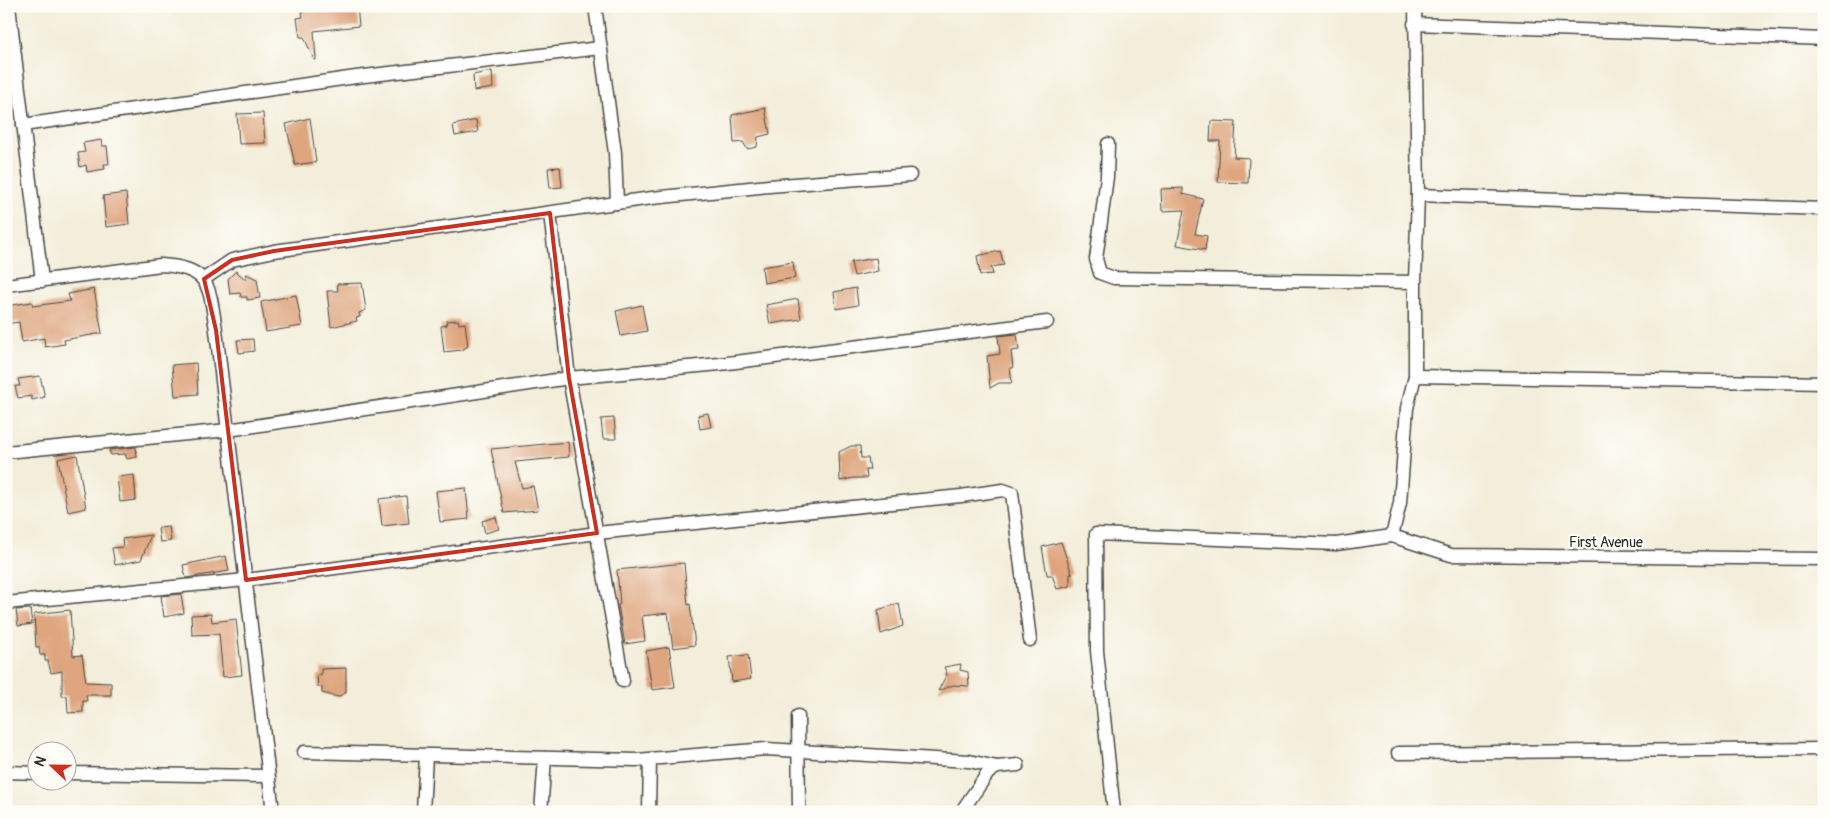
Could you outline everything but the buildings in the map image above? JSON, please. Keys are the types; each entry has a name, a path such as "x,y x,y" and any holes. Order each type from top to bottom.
{"street":[{"path":"9,6 11,61 23,125 42,281"},
{"path":"596,6 615,153 617,203"},
{"path":"1114,812 1097,651 1096,534 1336,544 1392,536 1400,503 1407,408 1415,376 1414,282 1418,195 1415,6"},
{"path":"1414,24 1824,39"},
{"path":"23,125 356,77 600,48"},
{"path":"1108,144 1107,177 1096,259 1100,273 1114,278 1414,282"},
{"path":"204,279 232,260 274,251 550,214 617,203 769,186 910,175"},
{"path":"1418,195 1824,209"},
{"path":"550,214 569,378 623,681"},
{"path":"6,285 161,265 187,268 204,279 210,294 216,330 272,812"},
{"path":"6,452 228,430 569,378 730,363 1047,322"},
{"path":"1415,376 1824,383"},
{"path":"6,603 246,580 597,533 961,496 1003,490 1012,493 1030,640"},
{"name":"First Avenue","path":"1392,536 1451,555 1824,559"},
{"path":"798,716 800,812"},
{"path":"304,752 426,756 650,759 766,749 970,761 997,767 1018,765"},
{"path":"1398,753 1824,749"},
{"path":"423,812 426,756"},
{"path":"541,812 545,758"},
{"path":"649,812 650,759"},
{"path":"961,812 988,773 997,767"},
{"path":"6,772 28,772"},
{"path":"78,773 268,776"}],"highlighted area":[{"path":"550,213 569,378 597,533 246,580 216,330 204,279 232,260 274,251"}]}
